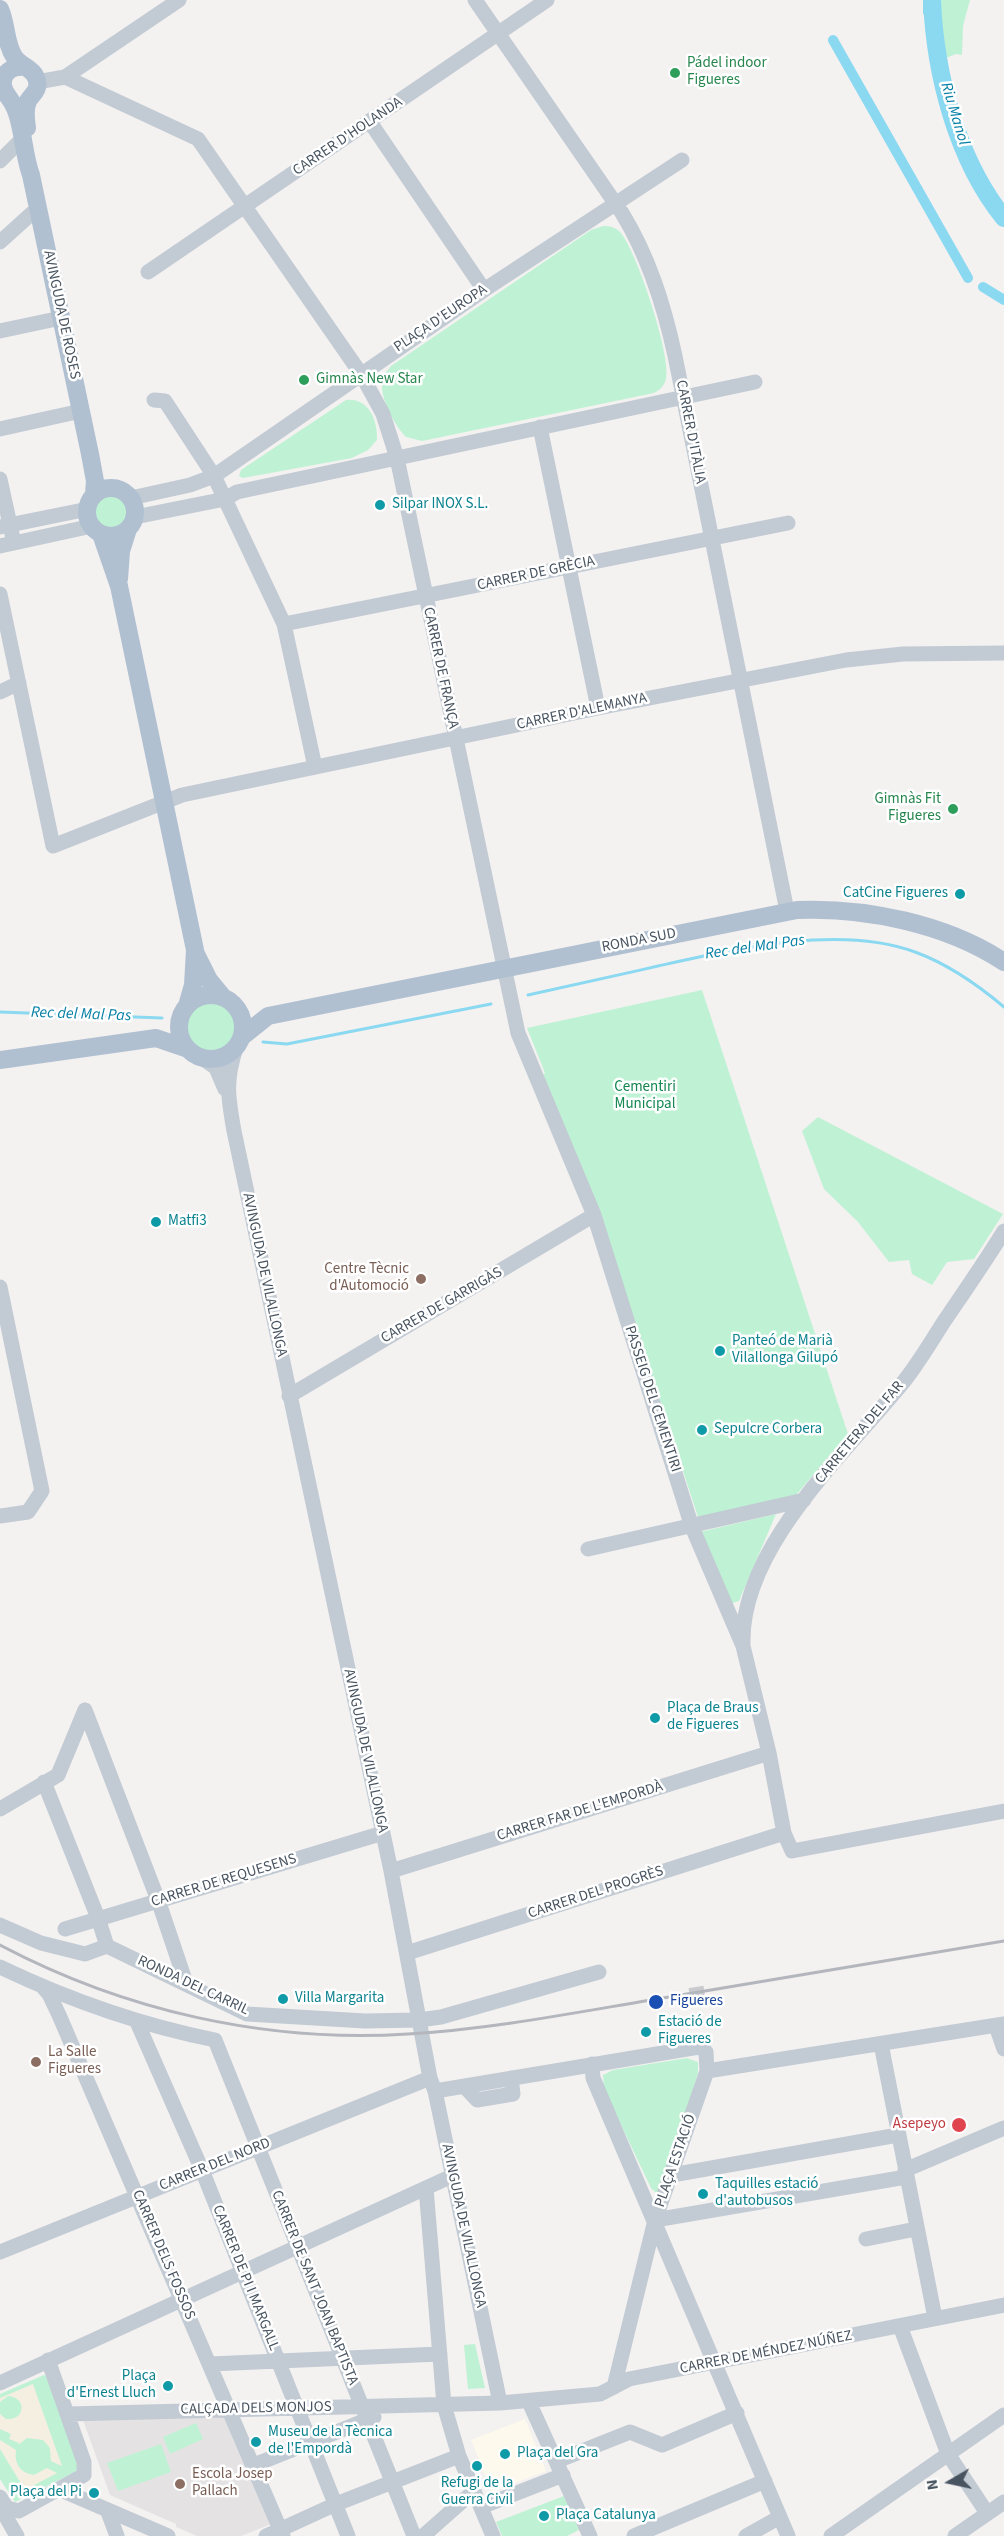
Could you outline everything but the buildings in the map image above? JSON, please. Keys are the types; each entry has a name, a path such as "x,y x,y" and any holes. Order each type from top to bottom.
{"main road":[{"path":"0,9 12,52 24,67 34,74 37,81 36,92 28,99 17,101 7,95"},
{"path":"0,39 6,73 3,84 16,110 29,168"},
{"path":"6,73 12,68 24,67"},
{"path":"28,99 25,117 31,148 29,168"},
{"name":"AVINGUDA DE ROSES","path":"29,168 90,454 95,481 94,516 119,586 164,802"},
{"name":"AVINGUDA DE ROSES","path":"90,454 98,472 112,487"},
{"path":"112,487 120,489 131,498 135,506 131,523 115,535 94,516 112,487"},
{"name":"AVINGUDA DE ROSES","path":"119,586 121,551 131,523"},
{"path":"156,1038 195,1054 218,1059 239,1042 243,1022 230,1001 209,980 195,950 164,802"},
{"name":"RONDA SUD","path":"239,1042 268,1016 787,911 840,910 878,915 962,940 1004,962"},
{"path":"195,950 193,985 184,1011 180,1035 195,1054"},
{"path":"0,1060 156,1038 172,1028 198,997 207,995 230,1001"},
{"name":"RONDA SUD","path":"230,1001 268,1016"}],"street":[{"path":"37,81 65,77 179,0"},
{"name":"CARRER D'ITÀLIA","path":"475,0 615,203 640,244 660,295 742,680 787,911"},
{"name":"CARRER D'HOLANDA","path":"148,272 547,0"},
{"name":"CARRER DE FRANÇA","path":"65,77 198,139 361,374 383,414 397,458 503,968"},
{"path":"370,122 484,290"},
{"path":"21,140 4,159 29,168"},
{"name":"PLAÇA D'EUROPA","path":"131,498 190,485 214,476 484,290 682,160"},
{"path":"0,242 31,214 39,210"},
{"path":"0,332 61,318"},
{"path":"131,523 225,499 237,492 755,382"},
{"path":"154,400 165,401 214,476 284,624 315,767"},
{"path":"0,429 81,411"},
{"path":"540,427 598,708"},
{"path":"0,479 7,544 94,516"},
{"path":"5,526 94,516"},
{"name":"CARRER DE GRÈCIA","path":"284,624 788,523"},
{"path":"0,595 19,683 0,692"},
{"name":"CARRER D'ALEMANYA","path":"19,683 53,846 182,795 598,708 876,656 936,652 1004,653"},
{"name":"PASSEIG DEL CEMENTIRI","path":"503,968 518,1033 594,1215 692,1527 743,1646 769,1753 784,1833"},
{"name":"AVINGUDA DE VILALLONGA","path":"239,1042 227,1077 228,1098 391,1871 419,2020 500,2403"},
{"name":"AVINGUDA DE VILALLONGA","path":"195,1054 216,1068 228,1098"},
{"name":"CARRER DE GARRIGÀS","path":"289,1396 561,1237 594,1215"},
{"name":"CARRETERA DEL FAR","path":"743,1646 743,1626 748,1606 774,1542 804,1500 906,1378 1004,1231"},
{"path":"0,1287 42,1491 28,1512 0,1516"},
{"path":"588,1549 804,1500"},
{"path":"724,1603 734,1609 748,1606"},
{"path":"0,1809 58,1775 86,1710 158,1900 186,1983"},
{"name":"CARRER FAR DE L'EMPORDÀ","path":"391,1871 769,1753"},
{"path":"0,1925 40,1943 85,1954 107,1946 45,1782"},
{"path":"784,1833 792,1851 1004,1811"},
{"name":"CARRER DE REQUESENS","path":"65,1929 383,1833"},
{"name":"CARRER DEL PROGRÈS","path":"407,1953 784,1833"},
{"name":"RONDA DEL CARRIL","path":"107,1946 247,2014 365,2021 419,2020 441,2017 599,1972"},
{"path":"0,1968 108,2013 137,2022"},
{"name":"CARRER DELS FOSSOS","path":"40,1984 49,1994 59,2015 183,2300 254,2465 277,2534"},
{"name":"CARRER DE SANT JOAN BAPTISTA","path":"137,2022 215,2040 414,2536"},
{"name":"CARRER DE PI I MARGALL","path":"137,2022 202,2170 348,2536"},
{"path":"592,2064 700,2047 706,2052 707,2071 1000,2025 1004,2049"},
{"path":"881,2044 935,2318"},
{"name":"CARRER DEL NORD","path":"0,2252 258,2148 433,2085 464,2086 477,2100 513,2094 511,2078 592,2064"},
{"name":"PLAÇA ESTACIÓ","path":"592,2064 593,2078 655,2220"},
{"name":"PLAÇA ESTACIÓ","path":"655,2220 707,2071"},
{"path":"655,2220 905,2174 1004,2128"},
{"path":"672,2175 898,2135"},
{"path":"0,2383 452,2175"},
{"path":"426,2188 444,2405 459,2456 494,2536"},
{"path":"655,2220 788,2536"},
{"path":"614,2387 655,2220"},
{"path":"866,2239 916,2229"},
{"name":"CARRER DE MÉNDEZ NÚÑEZ","path":"529,2402 600,2394 629,2379 1004,2305"},
{"path":"900,2326 948,2454 987,2513"},
{"path":"210,2364 440,2354"},
{"path":"3,2503 19,2511 84,2475 84,2462 48,2360"},
{"path":"444,2405 529,2402 590,2536"},
{"name":"CALÇADA DELS MONJOS","path":"68,2414 297,2408 364,2413 402,2407 444,2405"},
{"path":"254,2465 311,2444 364,2413"},
{"path":"481,2507 630,2432 662,2445 737,2413"},
{"path":"831,2536 1004,2415"},
{"path":"277,2534 392,2481 459,2456"},
{"path":"634,2536 765,2481"},
{"path":"59,2489 168,2536"},
{"path":"423,2536 474,2491"},
{"path":"955,2536 1004,2502"},
{"path":"3,2503 6,2517 17,2536"},
{"path":"108,2512 117,2536"},
{"path":"746,2536 780,2517"}],"shaded area":[{"name":"Escola Josep Pallach","path":"224,2414 271,2524 241,2536 197,2536 176,2527 176,2524 110,2495 82,2417"},
{"name":"Plaça del Gra","path":"525,2419 546,2471 492,2492 471,2440"}],"green space":[{"path":"939,0 970,0 963,26 962,55 956,54 946,58 939,18"},
{"path":"603,226 612,227 620,232 627,242 643,280 664,349 666,379 662,388 654,393 422,441 406,437 393,420 382,390 382,381 391,366 591,230"},
{"path":"346,400 361,402 374,418 377,440 368,450 352,458 243,478 239,476 241,470"},
{"path":"111,495 123,500 128,512 123,524 111,529 99,524 94,512 99,500"},
{"name":"Cementiri Municipal","path":"702,990 848,1434 796,1495 699,1520 597,1207 543,1075 545,1073 527,1028"},
{"path":"206,1002 216,1002 229,1009 236,1022 236,1032 229,1045 216,1052 206,1052 197,1048 190,1041 186,1032 186,1022 190,1013 197,1006"},
{"path":"818,1117 1003,1214 974,1259 947,1262 932,1285 912,1274 909,1260 889,1262 858,1222 824,1189 802,1131"},
{"path":"776,1514 739,1601 730,1604 700,1532"},
{"path":"687,2058 698,2062 698,2073 662,2190 657,2194 651,2188 604,2089 603,2075 613,2070"},
{"path":"475,2344 485,2388 468,2389 464,2345"},
{"path":"44,2375 79,2467 75,2472 15,2502 0,2479 0,2394"},
{"path":"196,2423 203,2439 170,2454 163,2437"},
{"path":"161,2444 171,2472 118,2491 107,2463"},
{"name":"Plaça Catalunya","path":"564,2496 579,2530 567,2536 502,2536 496,2522"}],"sand":[{"path":"33,2384 62,2466 51,2461 50,2448 43,2440 27,2438 18,2445 19,2443 9,2439 11,2434 0,2429 0,2414 6,2419 13,2419 22,2409 19,2400 14,2397 8,2396 0,2402 0,2398"},
{"path":"0,2440 16,2450 17,2464 25,2472 34,2475 47,2468 57,2473 25,2490 0,2449"}],"water":[{"path":"923,0 939,0 939,18 946,58 923,13"}],"waterway":[{"name":"Riu Manol","path":"932,0 938,57 961,143 973,170 1004,218"},
{"path":"833,40 968,278"},
{"path":"983,287 1004,300"},
{"name":"Rec del Mal Pas","path":"528,995 688,959 753,947 787,942 854,940 886,944 927,957 962,976 1004,1007"},
{"name":"Rec del Mal Pas","path":"263,1042 287,1044 491,1004"},
{"name":"Rec del Mal Pas","path":"0,1012 162,1018"}],"tunnel":[{"path":"696,1987 699,2006"}],"railway":[{"path":"0,1945 97,1988 147,2005 198,2018 302,2033 355,2035 440,2032 504,2024 1004,1941"}],"place":[{"name":"Pádel indoor Figueres","path":"675,73"},
{"name":"Gimnàs New Star","path":"304,380"},
{"name":"Silpar INOX S.L.","path":"380,505"},
{"name":"Gimnàs Fit Figueres","path":"953,809"},
{"name":"CatCine Figueres","path":"960,894"},
{"name":"Matfi3","path":"156,1222"},
{"name":"Centre Tècnic d'Automoció","path":"421,1279"},
{"name":"Panteó de Marià Vilallonga Gilupó","path":"720,1351"},
{"name":"Sepulcre Corbera","path":"702,1430"},
{"name":"Plaça de Braus de Figueres","path":"655,1718"},
{"name":"Villa Margarita","path":"283,1999"},
{"name":"Figueres","path":"656,2002"},
{"name":"Estació de Figueres","path":"646,2032"},
{"name":"La Salle Figueres","path":"36,2062"},
{"name":"Asepeyo","path":"959,2125"},
{"name":"Taquilles estació d'autobusos","path":"703,2194"},
{"name":"Plaça d'Ernest Lluch","path":"168,2386"},
{"name":"Museu de la Tècnica de l'Empordà","path":"256,2442"},
{"name":"Plaça del Gra","path":"505,2454"},
{"name":"Refugi de la Guerra Civil","path":"477,2466"},
{"name":"Escola Josep Pallach","path":"180,2484"},
{"name":"Plaça del Pi","path":"94,2493"},
{"name":"Plaça Catalunya","path":"544,2516"}]}
